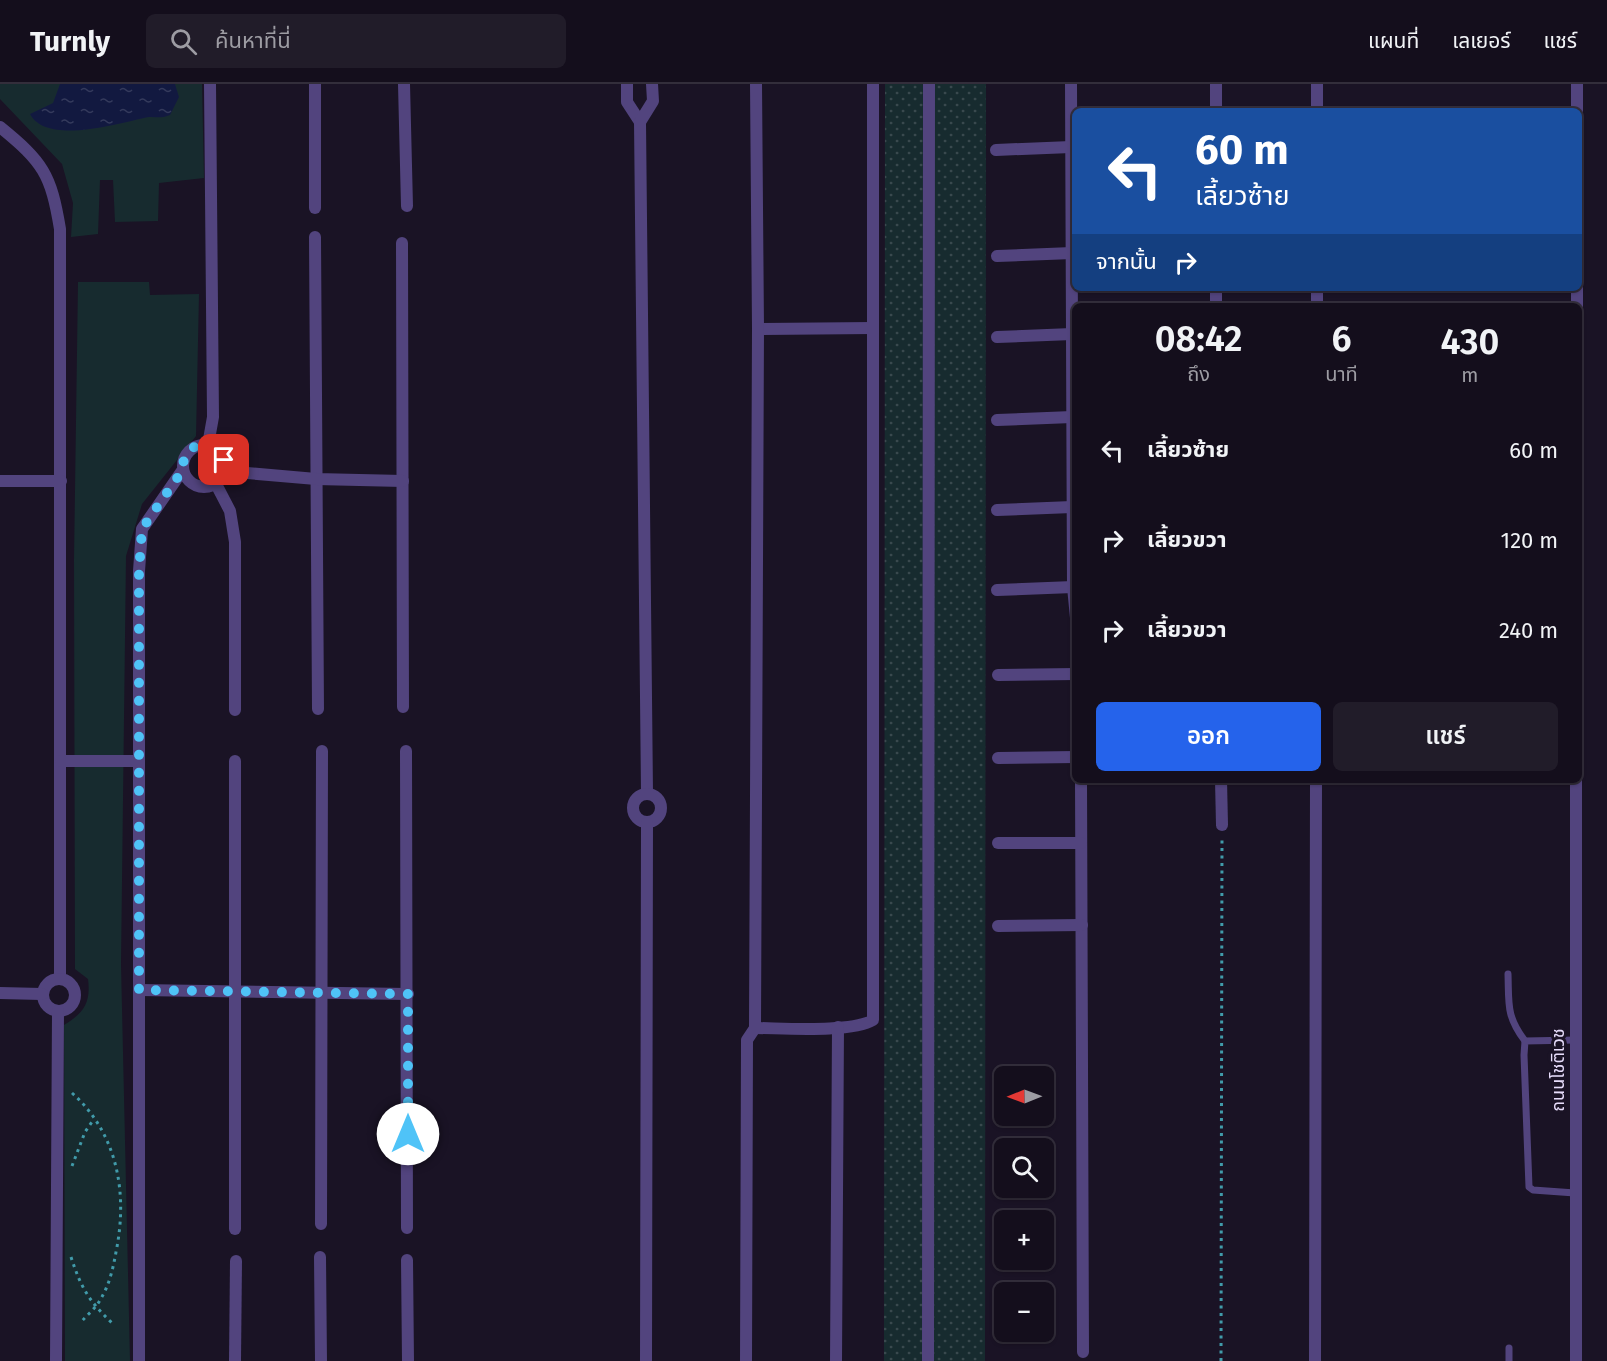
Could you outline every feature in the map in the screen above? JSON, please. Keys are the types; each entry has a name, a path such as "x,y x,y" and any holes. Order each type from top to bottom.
{"street":[{"path":"208,446 213,417 210,84"},
{"path":"315,84 315,208"},
{"path":"404,84 407,206"},
{"path":"627,84 627,102 640,122 647,794"},
{"path":"640,122 653,102 652,84"},
{"path":"746,1361 747,1040 755,1028 758,329 756,84"},
{"path":"755,1028 838,1028 864,1025 873,1020 873,84"},
{"path":"928,1361 929,84"},
{"path":"997,510 1072,507 1071,84"},
{"path":"1215,84 1216,108"},
{"path":"1317,84 1317,108"},
{"path":"1577,84 1577,108"},
{"path":"0,127 31,153 54,189 60,229 60,978"},
{"path":"996,150 1071,147"},
{"path":"315,237 318,709"},
{"path":"402,243 403,707"},
{"path":"996,256 1072,253"},
{"path":"758,329 873,328"},
{"path":"997,337 1072,334"},
{"path":"997,420 1072,417"},
{"path":"139,1361 139,571 142,529 182,471 184,459 195,446 208,446 218,450 224,460 224,471 216,484 200,488 189,482 182,471"},
{"path":"224,471 316,479 403,481"},
{"path":"0,481 61,481"},
{"path":"216,484 230,511 235,542 235,710"},
{"path":"998,591 1072,587"},
{"path":"998,675 1072,674"},
{"path":"321,751 321,1224"},
{"path":"406,751 407,1228"},
{"path":"998,758 1072,757"},
{"path":"61,760 139,761"},
{"path":"235,761 235,1229"},
{"path":"1081,783 1083,1352"},
{"path":"1221,783 1222,825"},
{"path":"1315,1361 1316,783"},
{"name":"ถนนโชติเวช","path":"1576,783 1576,1361"},
{"path":"647,794 657,798 662,808 657,819 647,823 636,819 632,808 636,798 647,794"},
{"path":"646,1361 647,823"},
{"path":"998,843 1082,843"},
{"path":"998,926 1082,926"},
{"path":"60,978 71,984 76,996 70,1007 58,1011 47,1006 42,994 48,982 60,978"},
{"path":"139,990 408,994"},
{"path":"0,993 42,994"},
{"path":"56,1361 58,1011"},
{"path":"836,1361 838,1028"},
{"path":"320,1257 321,1361"},
{"path":"407,1260 408,1361"},
{"path":"236,1261 236,1361"}],"lane":[{"path":"1508,974 1510,1013 1513,1025 1525,1041 1529,1186 1533,1190 1575,1193"},
{"path":"1525,1041 1576,1040"},
{"path":"1509,1348 1509,1361"}],"path":[{"path":"1221,1361 1222,825"},
{"path":"57,1080 83,1103 94,1119 109,1143 120,1177 120,1232 111,1276 100,1301 82,1321"},
{"path":"70,1173 85,1132 94,1119"},
{"path":"68,1246 80,1287 95,1307 112,1323"}],"green space":[{"path":"0,84 202,84 204,178 159,183 158,221 115,222 113,180 100,180 98,234 71,237 73,203 62,164 0,99"},
{"path":"885,84 986,84 985,1361 884,1361"},
{"path":"78,282 149,282 150,295 199,294 196,436 142,504 126,556 121,964 130,1361 65,1361 64,1025 77,1016 85,1006 89,987 88,979 75,969 74,560"}],"water":[{"path":"60,84 175,84 179,97 170,115 166,116 147,117 83,130 51,129 38,123 30,114 53,103"}],"route":[{"path":"224,460 218,450 208,446 195,446 184,459 182,471 171,489 156,505 142,529 139,571 139,990 408,994 408,1134"}]}
